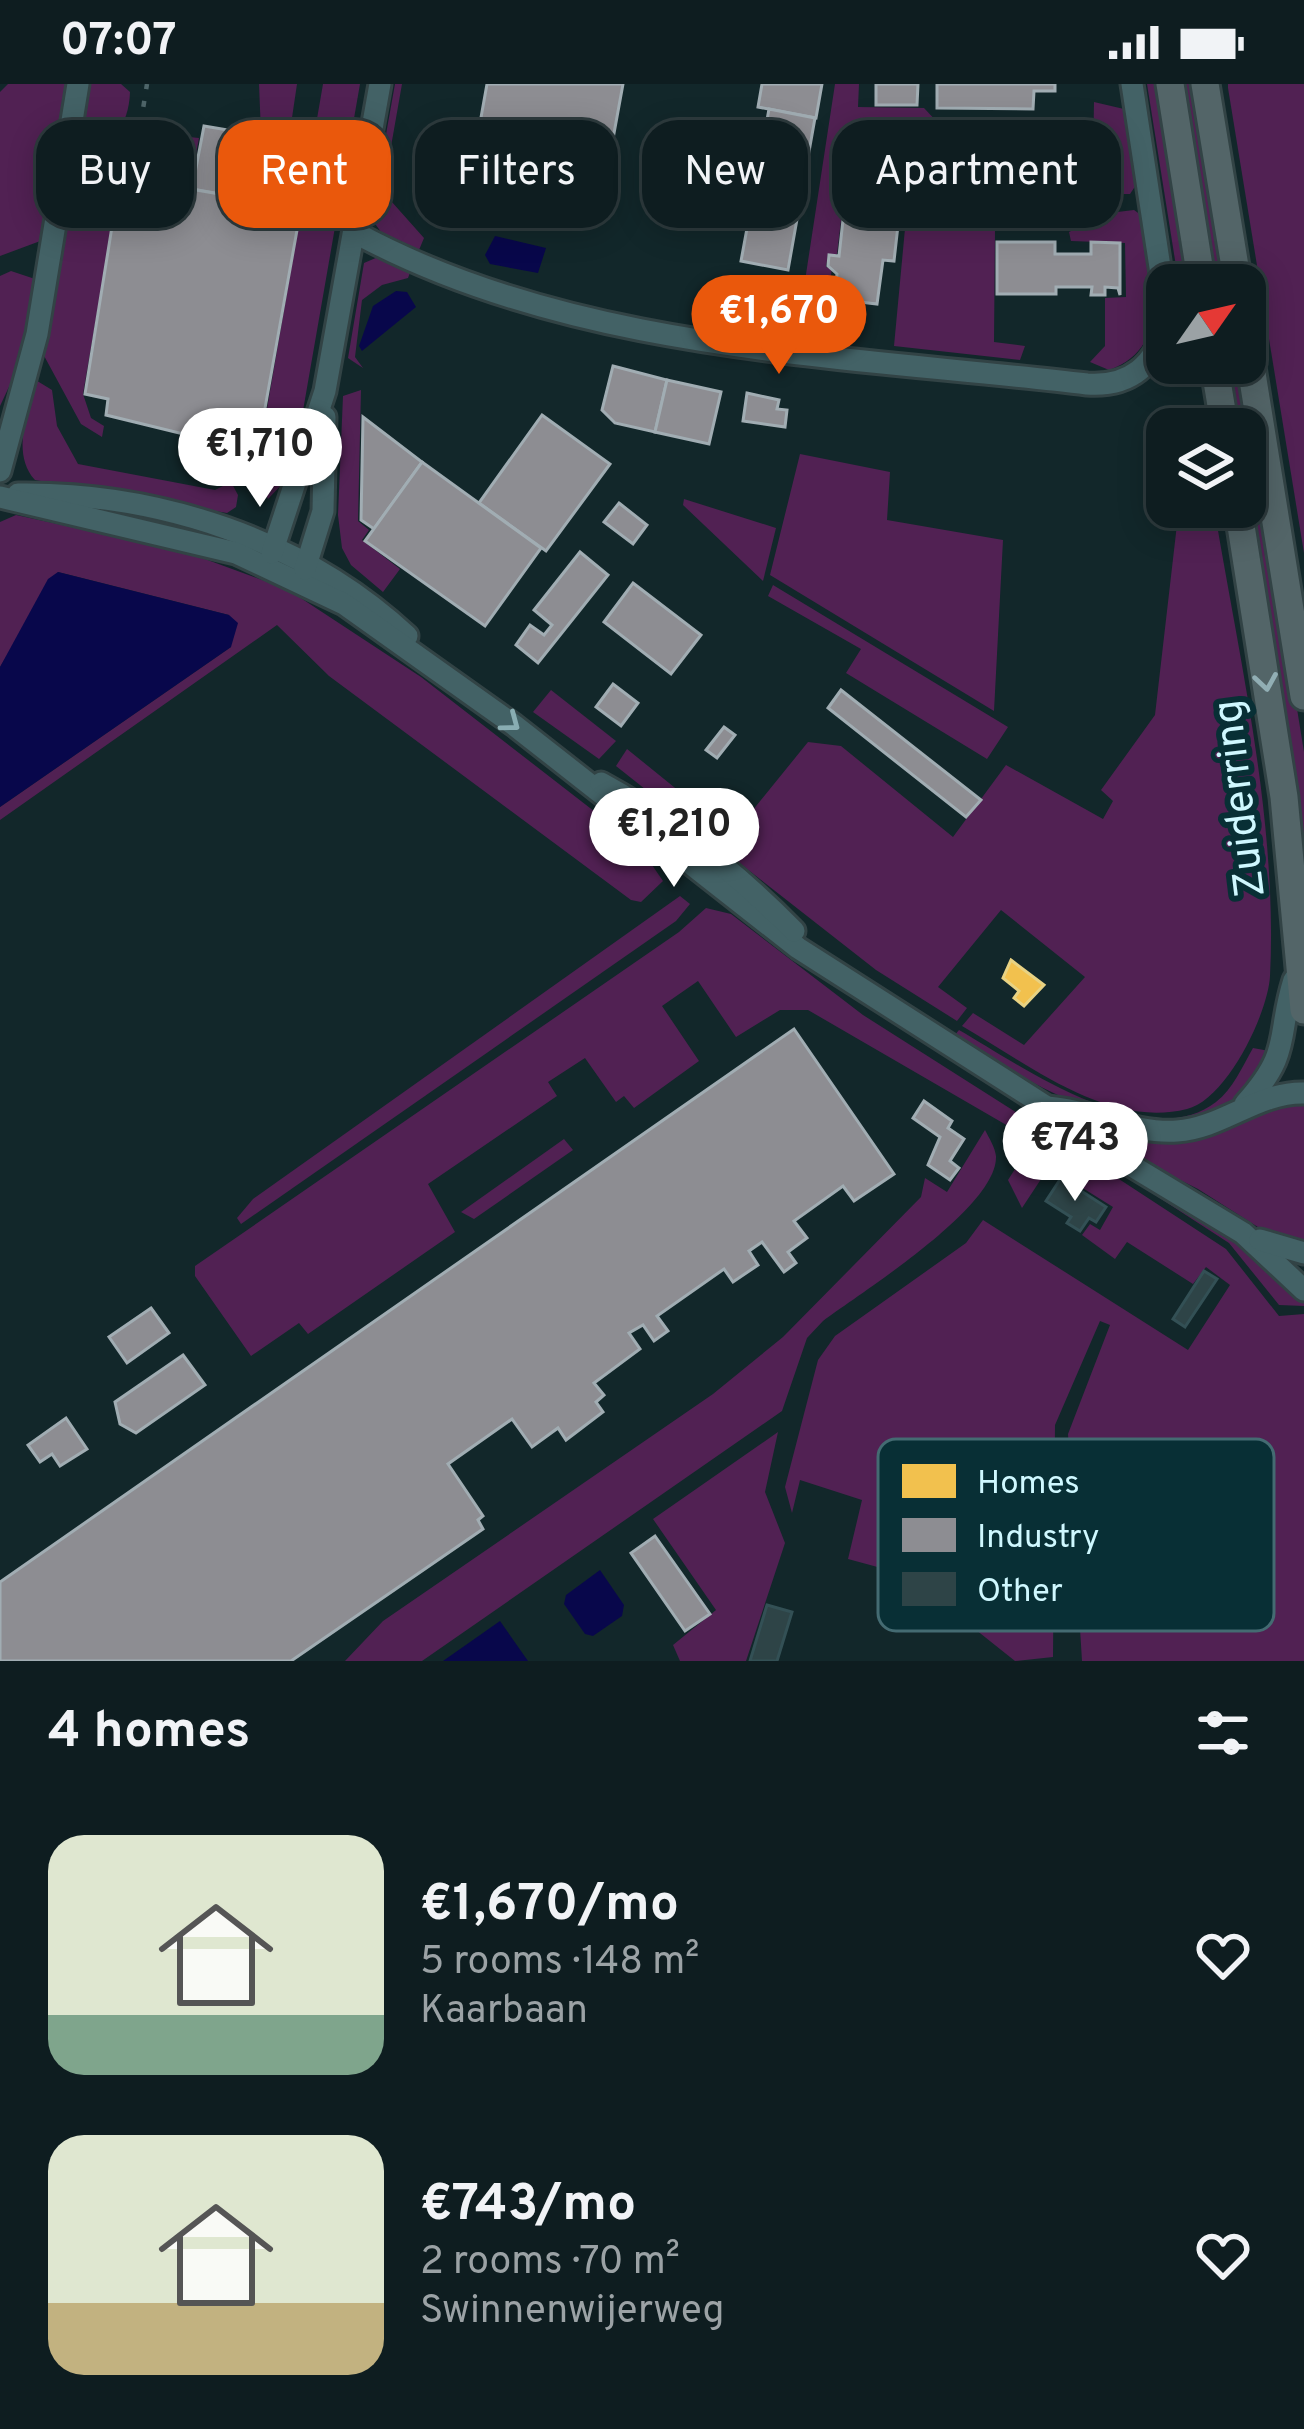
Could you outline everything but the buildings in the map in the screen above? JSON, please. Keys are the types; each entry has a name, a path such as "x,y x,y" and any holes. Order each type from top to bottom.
{"main road":[{"path":"1170,84 1199,264"},
{"path":"1205,84 1235,264"},
{"name":"Zuiderring","path":"1254,384 1304,696"},
{"name":"Zuiderring","path":"1241,528 1284,797 1304,1010"}],"street":[{"path":"0,471 37,334 78,84"},
{"path":"272,555 325,392 380,84"},
{"path":"1132,84 1160,264"},
{"path":"353,232 472,284 599,323 1087,385 1108,386 1146,366"},
{"path":"304,570 323,511 325,392"},
{"path":"0,496 56,494 134,506 304,570 567,765 638,803 730,873 819,958 1047,1107 1069,1128 1243,1233 1304,1290"},
{"path":"1242,1107 1265,1081 1285,1040 1291,987 1299,969"},
{"path":"1047,1107 1148,1130 1177,1131 1200,1127 1242,1107 1304,1093"},
{"path":"1243,1233 1304,1253"}],"shaded area":[{"path":"8,84 69,84 63,120 36,120 36,228 45,228 43,240 0,256 0,92"},
{"path":"87,84 121,84 130,92 124,120 81,120"},
{"path":"259,84 297,84 292,120 260,120"},
{"path":"323,84 360,84 354,120 317,120"},
{"path":"395,84 402,84 391,147 389,120"},
{"path":"835,84 859,84 858,107 924,108 935,120 832,120 832,228 840,228 837,254 828,254 826,267 832,268 827,305 815,304 813,317 831,320 830,337 713,325 718,294 801,307"},
{"path":"1147,84 1161,84 1190,264 1176,264"},
{"path":"1181,84 1195,84 1225,264 1210,264"},
{"path":"1228,84 1304,84 1304,553 1266,320 1266,264 1257,264"},
{"path":"1094,102 1124,109 1136,185 1130,194 1121,194 1121,120 1094,120"},
{"path":"391,201 424,238 419,250 378,228 391,228"},
{"path":"1134,210 1141,215 1150,264 1146,264 1146,338 1130,359 1109,370 1090,362 1105,346 1105,298 1126,297 1125,243 1071,241 1069,232 1121,228 1121,212"},
{"path":"64,228 112,228 83,394 91,418 104,426 102,437 81,424 42,352"},
{"path":"298,228 335,228 297,445 284,482 268,499 259,480 279,474 290,457 274,448 273,435 264,426"},
{"path":"905,228 995,230 994,342 1025,346 1020,360 894,346"},
{"path":"495,236 546,248 538,273 490,264 485,255"},
{"path":"378,257 412,267 408,278 382,285 362,300 355,357 363,368 348,358 364,263"},
{"path":"11,271 35,279 37,289 15,374 0,406 0,276"},
{"path":"396,291 407,292 416,307 362,351 359,346 373,306"},
{"path":"34,379 52,390 57,426 78,464 215,490 231,482 238,495 236,507 227,513 35,480 23,445"},
{"path":"1228,384 1244,384 1248,408 1232,408"},
{"path":"361,390 358,521 369,530 362,540 400,569 383,592 351,565 342,548 338,515 343,396"},
{"path":"800,454 890,472 887,520 1003,540 994,711 770,575"},
{"path":"684,499 776,528 763,581 683,505"},
{"path":"16,515 183,551 287,589 421,677 639,846 663,881 641,902 631,900 329,676 277,625 0,820 0,807 231,647 229,615 58,572 0,667 0,522"},
{"path":"1266,517 1304,752 1304,863 1252,528 1266,528"},
{"path":"1177,528 1218,528 1262,800 1271,918 1270,976 1262,1012 1230,1073 1202,1102 1187,1109 1157,1113 1098,1101 1041,1074 962,1026 973,1013 1024,1045 1085,977 1001,910 938,987 967,1008 957,1021 876,970 710,840 731,811 744,821 808,742 841,746 953,837 1006,765 1103,819 1113,801 1101,790 1155,715"},
{"path":"58,572 229,615 238,623 231,647 0,807 0,667 48,579"},
{"path":"773,585 1008,727 987,759 846,673 861,649 768,596"},
{"path":"551,690 616,741 599,759 533,712"},
{"path":"627,749 711,817 699,832 616,766"},
{"path":"680,896 690,904 676,921 241,1224 237,1218 253,1199"},
{"path":"706,908 731,914 863,1015 1025,1118 1020,1133 808,1010 780,1010 736,1037 698,981 662,1006 699,1061 634,1108 624,1096 616,1102 585,1058 548,1082 557,1096 428,1184 455,1232 308,1334 299,1323 251,1356 195,1276 195,1266 679,932"},
{"path":"959,1030 1085,1099 1155,1118 1188,1116 1216,1102 1253,1048 1274,1052 1246,1090 1224,1108 1192,1121 1158,1123 1121,1118 1048,1090 954,1036"},
{"path":"1304,1100 1304,1245 1275,1238 1198,1189 1116,1148 1100,1131 1155,1142 1201,1140 1256,1112"},
{"path":"1052,1128 1251,1252 1304,1298 1304,1306 1279,1305 1229,1243"},
{"path":"985,1130 996,1156 991,1177 953,1223 807,1338 782,1411 422,1661 345,1661 383,1621 713,1394 783,1337 921,1197 925,1178 947,1192"},
{"path":"1047,1132 1226,1249 1279,1316 1304,1314 1304,1661 1082,1661 1080,1631 1274,1631 1274,1439 1068,1439 1110,1325 1100,1321 1055,1425 1055,1439 878,1439 878,1567 848,1559 862,1500 800,1480 792,1513 785,1487 818,1360 835,1336 966,1243 983,1220 1188,1350 1230,1285 1206,1267 1193,1284 1127,1242 1115,1259 1082,1235 1090,1224 1100,1230 1113,1207 1049,1167 1022,1208 1008,1180 1034,1139"},
{"path":"564,1139 573,1150 474,1219 461,1212"},
{"path":"778,1432 765,1492 785,1543 746,1661 680,1661 673,1645 716,1610 653,1519"},
{"path":"600,1570 624,1605 622,1616 593,1636 585,1634 564,1604 566,1595"},
{"path":"500,1621 528,1661 443,1661"},
{"path":"977,1631 1053,1631 1053,1657 1015,1661"}],"railway":[{"path":"141,120 147,84"}]}
